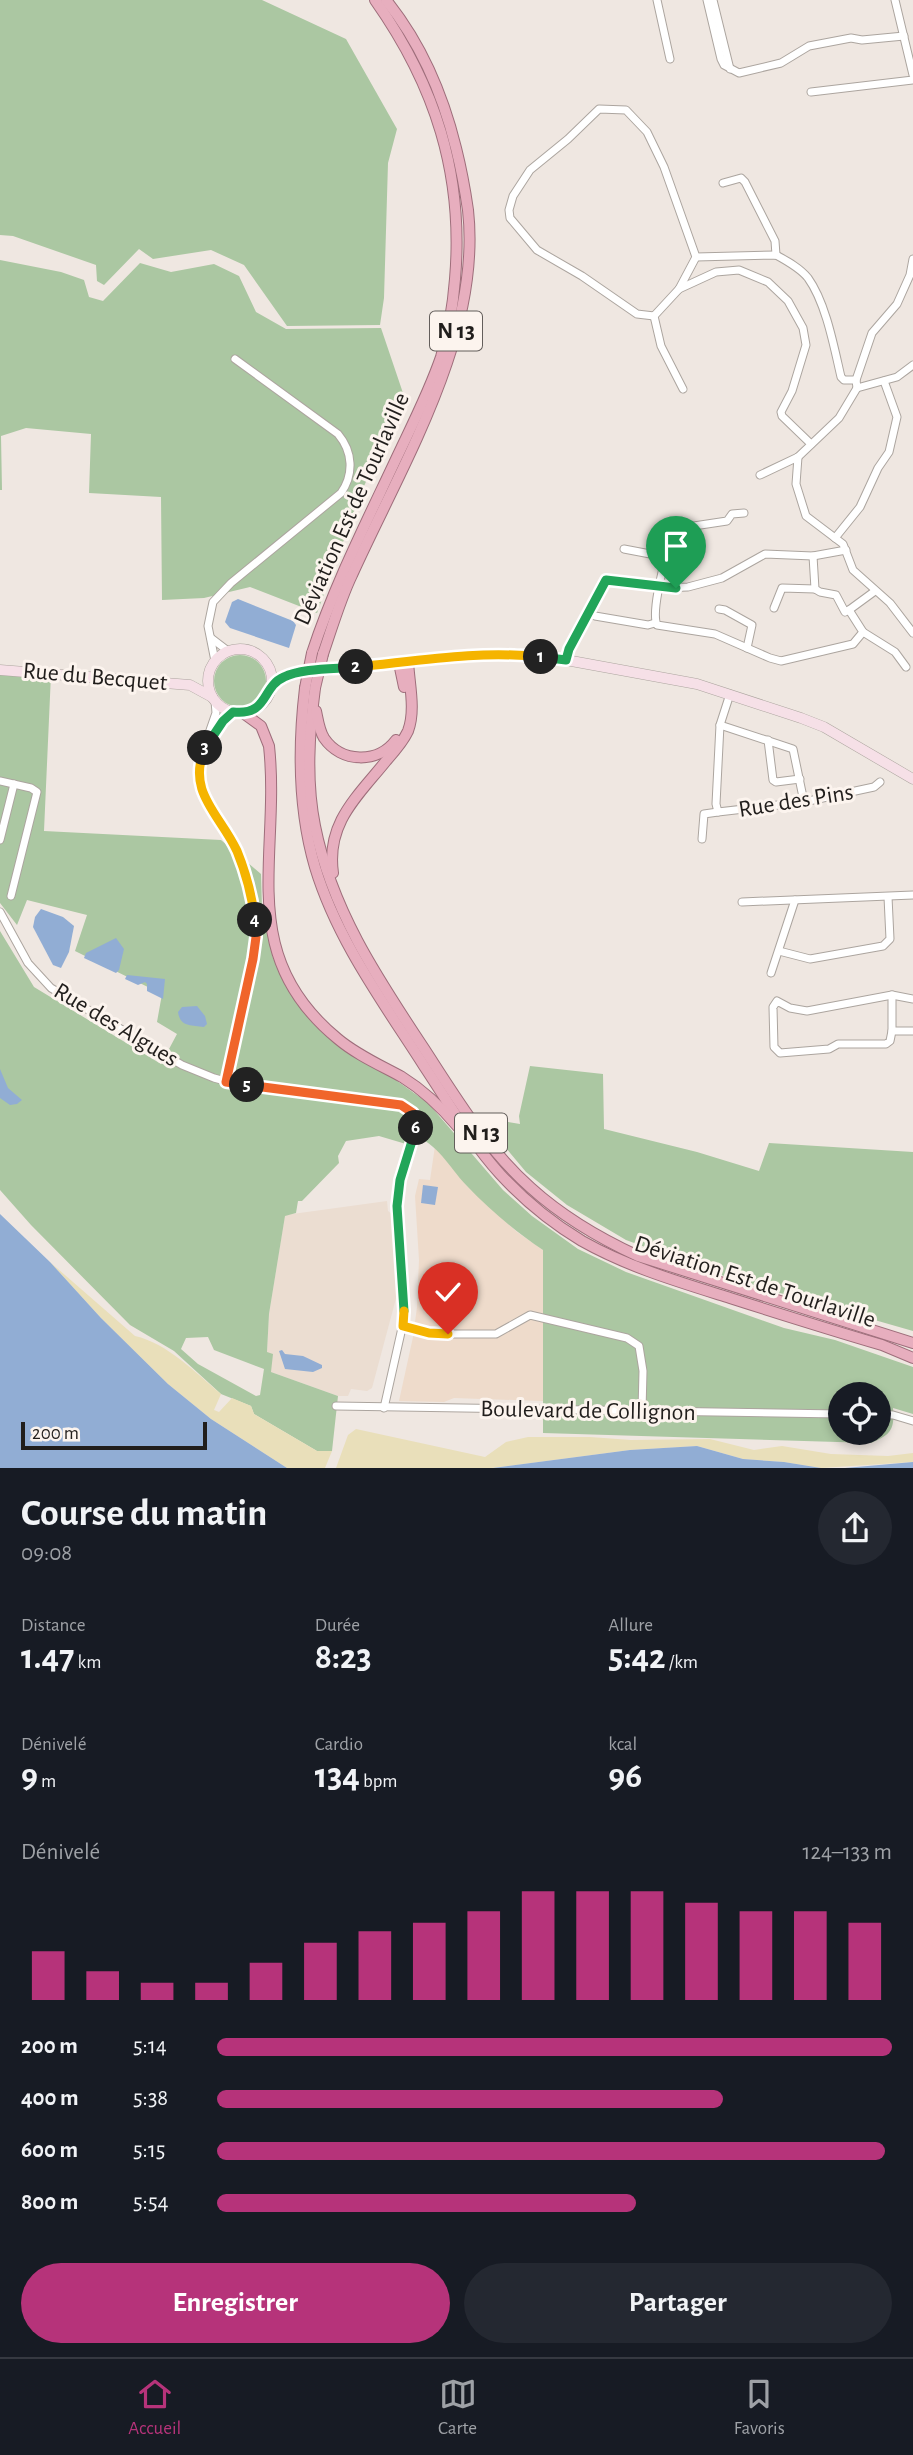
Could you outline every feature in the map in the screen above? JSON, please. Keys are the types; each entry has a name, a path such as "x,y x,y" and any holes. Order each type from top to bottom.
{"highway":[{"name":"Déviation Est de Tourlaville","path":"375,0 411,57 426,87 444,138 457,216 454,293 449,327 436,369 341,575 317,654 311,692 309,754 312,799 315,826 337,900 375,973 481,1134 528,1186 557,1211 607,1242 638,1256 913,1343"},
{"name":"Déviation Est de Tourlaville","path":"317,654 432,404 446,366 464,299 468,264 468,212 449,122 429,70 386,0"},
{"path":"311,692 323,736 335,750 356,758 369,758 393,745 405,722 403,662"},
{"path":"337,900 331,859 334,834 349,807 407,733 411,716 403,662"},
{"name":"Déviation Est de Tourlaville","path":"311,692 301,724 300,781 307,835 330,906 362,971 449,1104 499,1172 548,1217 581,1240 627,1264 882,1345 913,1358"},
{"path":"238,712 261,726 269,746 268,889 271,933 291,984 325,1028 353,1051 405,1079 433,1100 499,1172"}],"main road":[{"path":"228,651 253,651 268,667 271,685 269,693 259,706 238,712 224,709 213,699 208,686 208,676 215,661 228,651"},
{"path":"271,685 291,674 481,655 516,654 566,660 696,684 730,694 824,727 913,779"},
{"path":"268,667 291,674"},
{"name":"Rue du Becquet","path":"0,670 190,685 213,699"},
{"name":"Rue du Becquet","path":"190,685 208,676"}],"street":[{"path":"657,0 670,59"},
{"path":"707,0 721,59 730,70 739,73 781,63 803,49 827,43 851,38 862,40 904,36"},
{"path":"713,0 730,70"},
{"path":"811,92 913,78 895,0"},
{"path":"599,109 626,110 647,132 664,167 696,257 679,289 654,316 637,314 582,276 537,250 510,218 513,196 536,164 561,145 599,109"},
{"path":"723,183 741,178 745,182 775,241 776,255"},
{"path":"696,257 776,255 788,261 807,277 828,321 841,377 844,380 857,384 884,381 897,377 912,367"},
{"path":"760,475 798,457 839,418 857,384 872,333 897,304 911,276 913,259"},
{"path":"679,289 716,272 739,270 768,282 788,302 803,328 806,345 782,416 811,444"},
{"path":"654,316 661,346 683,389"},
{"path":"215,661 208,626 213,601 222,590 341,493 350,472 350,458 345,444 332,429 235,359"},
{"path":"835,538 860,507 878,468 889,452 897,417 884,381"},
{"path":"798,457 796,484 806,516 846,550 853,570 890,603 913,633"},
{"path":"654,623 674,529 727,521 732,514 744,513"},
{"path":"624,549 666,557"},
{"path":"566,660 569,649 606,580 660,588 688,587 713,581 765,554 813,556 846,550"},
{"path":"813,556 816,589"},
{"path":"774,608 782,588 816,589 834,593 845,611 875,592"},
{"path":"719,609 752,625 747,648"},
{"path":"849,610 863,632 895,652 906,667"},
{"path":"595,616 715,634 776,660 793,660 853,644 863,632"},
{"path":"210,638 228,651"},
{"name":"Rue des Pins","path":"730,694 720,725 716,803 718,812 804,802 874,787 880,782"},
{"path":"213,699 216,713 200,759 200,788 235,848 245,874 252,900 256,937 226,1082"},
{"path":"208,740 223,721 238,712"},
{"path":"720,725 793,748 804,802"},
{"path":"768,740 773,780 776,782 800,779"},
{"path":"0,781 31,788 37,792 11,896"},
{"path":"0,840 14,784"},
{"path":"702,839 704,814 718,812"},
{"path":"742,902 913,895"},
{"path":"779,951 810,959 883,946 890,939 888,897"},
{"path":"771,972 795,900"},
{"name":"Rue des Algues","path":"0,912 28,963 51,988 170,1059 226,1082 401,1105 413,1113 416,1129 402,1172 397,1206 404,1297 403,1326 384,1408"},
{"path":"892,995 892,1031 886,1044 838,1044 830,1049 780,1053 776,1050 773,1007 777,1001 790,1008 807,1011 892,995 913,999"},
{"path":"892,1031 913,1031"},
{"path":"403,1326 439,1334 496,1334 530,1315 627,1338 639,1346 643,1371 642,1412"},
{"name":"Boulevard de Collignon","path":"336,1406 828,1414"},
{"path":"891,1415 913,1420"}],"shaded area":[{"path":"435,1146 467,1186 517,1232 543,1250 543,1401 454,1398 444,1402 399,1401 417,1307 419,1260 415,1196 419,1179 430,1180"},
{"path":"387,1201 388,1211 393,1215 398,1291 372,1388 367,1391 351,1389 348,1396 338,1396 271,1372 267,1352 269,1314 285,1215"}],"green space":[{"path":"0,0 262,0 346,39 397,129 388,163 384,298 380,325 287,326 244,265 211,250 153,259 139,249 104,285 97,281 96,265 13,236 0,235"},
{"path":"0,260 61,272 84,280 89,297 103,301 140,263 171,272 214,264 239,276 256,312 286,329 381,328 404,396 361,493 317,613 250,587 204,598 162,600 161,497 89,493 91,434 26,428 1,436 0,490"},
{"path":"240,655 259,662 266,681 259,700 240,707 221,700 214,681 221,662"},
{"path":"0,670 51,674 44,831 221,840 261,874 262,908 273,958 294,998 313,1023 354,1057 386,1073 428,1103 503,1190 532,1216 578,1249 626,1272 784,1328 835,1340 913,1367 913,1414 893,1408 891,1429 891,1382 828,1382 828,1442 543,1433 543,1250 485,1204 436,1150 411,1134 406,1144 379,1136 346,1141 338,1156 339,1163 302,1201 298,1201 296,1213 285,1216 269,1314 267,1352 273,1354 271,1372 338,1396 332,1451 317,1451 254,1414 251,1406 221,1394 174,1351 130,1325 0,1190 0,931 34,987 161,1064 177,1034 157,1022 162,994 75,951 87,915 27,900 17,925 0,903","holes":["208,1337 214,1350 264,1369 260,1395 256,1396 198,1364 181,1349 186,1338"]},
{"path":"530,1066 603,1074 604,1129 697,1152 759,1171 769,1143 913,1152 913,1331 735,1280 626,1240 567,1205 526,1172 480,1117 520,1124 519,1116"}],"sand":[{"path":"50,1262 135,1336 170,1352 221,1394 214,1410 219,1412 232,1398 251,1406 254,1414 317,1451 332,1451 325,1468 287,1468 211,1419 168,1384 101,1318"},
{"path":"356,1429 485,1457 506,1442 528,1437 590,1437 631,1440 710,1439 754,1450 782,1446 831,1454 888,1456 913,1453 913,1462 821,1468 743,1459 697,1446 630,1450 492,1468 336,1468 348,1435"}],"water":[{"path":"238,599 293,621 296,625 289,648 230,628 225,622 232,602"},
{"path":"41,909 63,917 74,926 69,952 61,968 53,965 33,927 35,917"},
{"path":"116,938 124,949 116,973 84,958 86,953"},
{"path":"127,975 165,979 163,999 147,991 145,982 138,985 125,979"},
{"path":"197,1006 205,1016 207,1024 204,1027 187,1024 179,1017 178,1012 182,1007"},
{"path":"0,1069 8,1088 22,1100 17,1104 10,1105 0,1098"},
{"path":"423,1185 438,1187 435,1205 421,1203"},
{"path":"0,1214 168,1384 211,1419 287,1468 0,1468"},
{"path":"282,1350 285,1354 303,1356 322,1365 322,1368 313,1372 285,1369 279,1351"},
{"path":"697,1446 743,1459 821,1468 493,1468 630,1450"},
{"path":"913,1462 913,1468 845,1468"}],"route":[{"path":"448,1334 429,1333 403,1326 404,1297 397,1206 400,1180 416,1129 415,1116 411,1111 401,1105 226,1082 256,937 252,900 245,874 235,848 200,788 200,759 208,740 223,721 233,712 252,710 259,706 265,701 271,685 285,676 469,655 516,654 566,660 569,649 606,580 676,588"}]}
